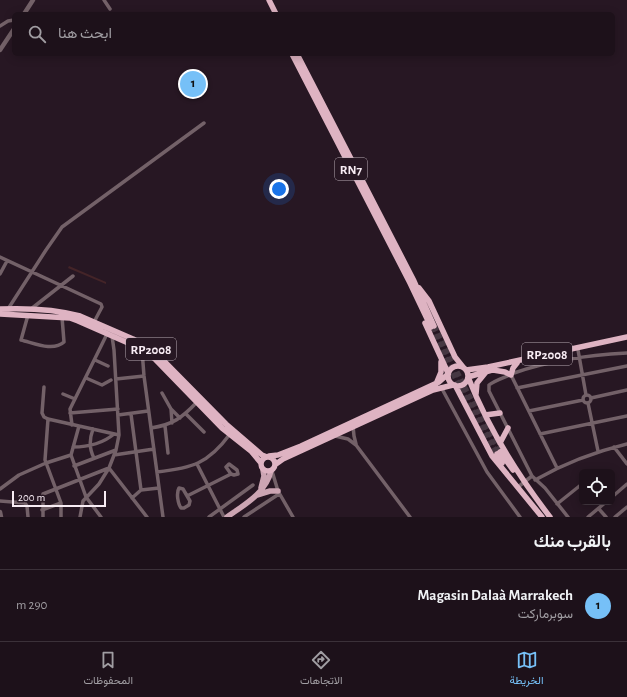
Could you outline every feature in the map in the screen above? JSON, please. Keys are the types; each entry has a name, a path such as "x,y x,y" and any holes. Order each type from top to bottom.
{"highway":[{"path":"265,0 271,12"},
{"path":"269,0 275,12"},
{"name":"RN7","path":"293,56 412,282"},
{"name":"RN7","path":"298,56 412,282 432,326"},
{"path":"412,282 417,304 448,374 448,379 454,385 489,450 502,469 542,517"},
{"path":"412,282 429,301 455,357 464,368 500,444 524,482 550,517"},
{"name":"RP2008","path":"0,309 62,317 78,321 142,350 155,359 230,434 251,451 261,463 263,470"},
{"name":"RP2008","path":"0,314 29,312 71,313 134,339 154,351 226,424 262,455 273,458 276,464"},
{"name":"RP2008","path":"464,368 482,369 627,338"},
{"name":"RP2008","path":"468,377 517,363 627,338"},
{"path":"438,385 441,372 441,359"},
{"path":"493,370 505,372 511,375 512,368 517,363"},
{"path":"263,470 271,471 282,459 334,436 438,385 453,367 458,366 464,368"},
{"path":"476,396 477,383 486,372"},
{"path":"261,463 263,459 268,456 278,455 301,446 438,385 463,384 468,377"},
{"path":"485,415 500,412"},
{"path":"500,444 508,428"},
{"path":"518,487 498,453 524,482"}],"main road":[{"path":"261,488 264,476 263,470"},
{"path":"226,517 256,495 268,481 271,471"},
{"path":"256,495 272,491 278,493"}],"street":[{"path":"25,12 33,0"},
{"path":"104,0 110,9"},
{"path":"0,26 12,20"},
{"path":"0,50 12,32"},
{"path":"8,309 62,227 204,124"},
{"path":"0,257 101,304 102,308 94,322"},
{"path":"0,274 7,261"},
{"path":"62,317 64,342 62,344 49,347 21,340 29,312 73,276"},
{"path":"80,517 83,501 99,484 109,468 116,450 119,435 114,350 109,335"},
{"path":"72,425 70,409 109,335"},
{"path":"114,350 121,340"},
{"path":"142,350 148,411 163,517"},
{"path":"578,350 586,395 584,396 583,400"},
{"path":"568,517 545,488 532,476 488,387 492,383 538,365 579,356 627,353"},
{"path":"95,360 108,366"},
{"path":"517,388 627,366"},
{"path":"511,375 556,468"},
{"path":"116,379 144,376"},
{"path":"86,378 102,385 111,380"},
{"path":"438,385 487,472 520,517"},
{"path":"44,387 42,413 44,417 72,425 119,435"},
{"path":"586,395 590,396 591,398 627,390"},
{"path":"162,393 171,409 180,418"},
{"path":"63,394 75,399"},
{"path":"591,398 588,403 598,451"},
{"path":"528,411 583,400 588,403"},
{"path":"151,428 165,426 172,423 186,414 197,402"},
{"path":"70,413 118,409"},
{"path":"171,409 172,423"},
{"path":"118,415 148,411"},
{"path":"131,414 141,490"},
{"path":"186,414 204,432"},
{"path":"540,434 627,416"},
{"path":"48,419 46,463 61,502 61,517"},
{"path":"79,426 71,455 86,498 102,517"},
{"path":"165,426 168,453"},
{"path":"354,426 356,445"},
{"path":"93,430 90,446 94,458"},
{"path":"73,447 90,446 106,440 114,434"},
{"path":"157,472 183,469 197,464 215,451 230,434"},
{"path":"334,436 344,438 356,445 410,517"},
{"path":"536,480 556,468 598,451 627,444"},
{"path":"614,447 627,464"},
{"path":"114,455 154,449"},
{"path":"74,466 116,450"},
{"path":"0,489 19,475 46,463 71,455"},
{"path":"226,459 228,464 226,468 231,474"},
{"path":"197,464 207,486 226,517"},
{"path":"187,496 231,474 236,475 238,472 228,464"},
{"path":"43,517 42,494 109,468"},
{"path":"109,468 147,517"},
{"path":"271,471 278,493 293,517"},
{"path":"518,487 532,476"},
{"path":"615,494 627,484"},
{"path":"209,517 254,485"},
{"path":"557,504 579,486"},
{"path":"132,498 141,490 159,488"},
{"path":"182,488 187,496 190,504 184,508 181,508 179,506 178,489 182,488"},
{"path":"244,517 278,493"},
{"path":"0,501 25,503 27,505 28,517"},
{"path":"42,510 61,502"},
{"path":"588,517 599,509 602,505"},
{"path":"615,517 627,507"},
{"path":"599,509 606,517"},
{"path":"0,512 1,517"}],"shaded area":[{"path":"69,266 106,282 106,284 68,268"}],"tunnel":[{"path":"434,326 465,388 500,452"},
{"path":"431,327 461,390 497,454"}],"place":[{"name":"Magasin Dalaà Marrakech","path":"193,84"}]}
